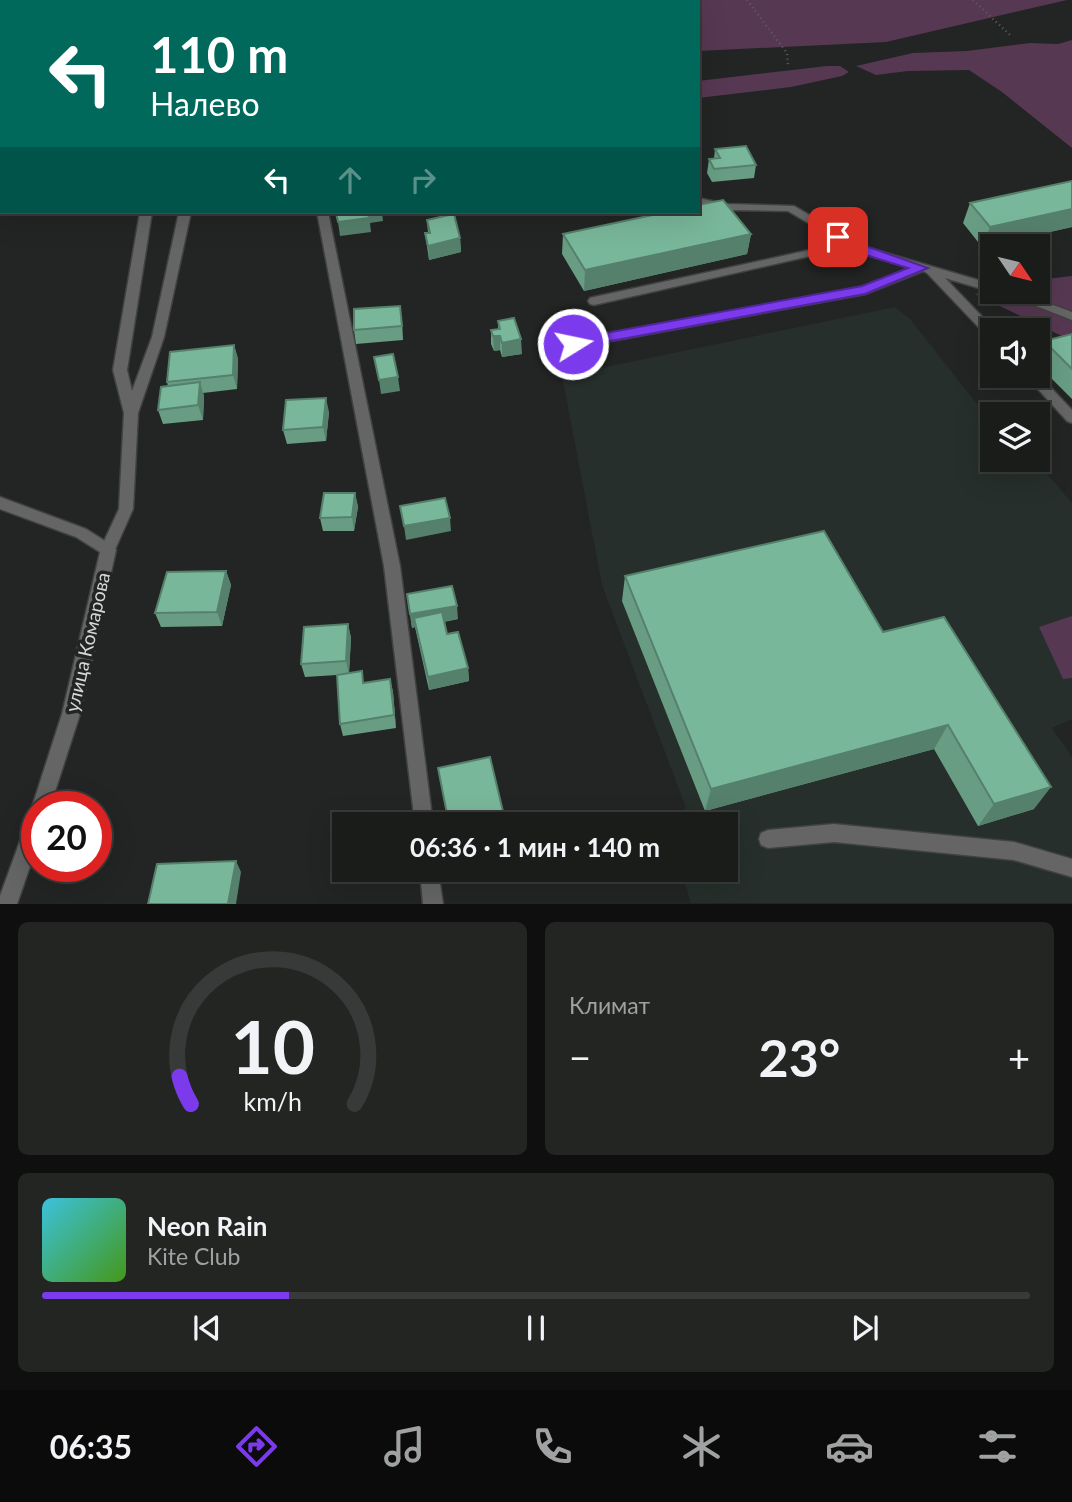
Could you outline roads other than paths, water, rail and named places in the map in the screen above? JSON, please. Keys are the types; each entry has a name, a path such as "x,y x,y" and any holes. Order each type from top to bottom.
{"street":[{"path":"700,201 727,206 790,208 858,248 980,285"},
{"path":"131,414 120,370 146,214"},
{"path":"108,550 126,509 131,414 158,337 185,214"},
{"path":"322,214 392,566 423,812"},
{"path":"594,301 819,251 858,248"},
{"path":"927,270 980,322"},
{"path":"573,344 865,290 927,270"},
{"path":"1039,304 1072,316"},
{"path":"1043,388 1072,418"},
{"name":"улица Комарова","path":"0,503 82,533 108,550 71,714 46,791"},
{"path":"768,839 834,833 1014,851 1072,867"},
{"path":"7,904 21,864"},
{"path":"430,882 433,904"}]}
